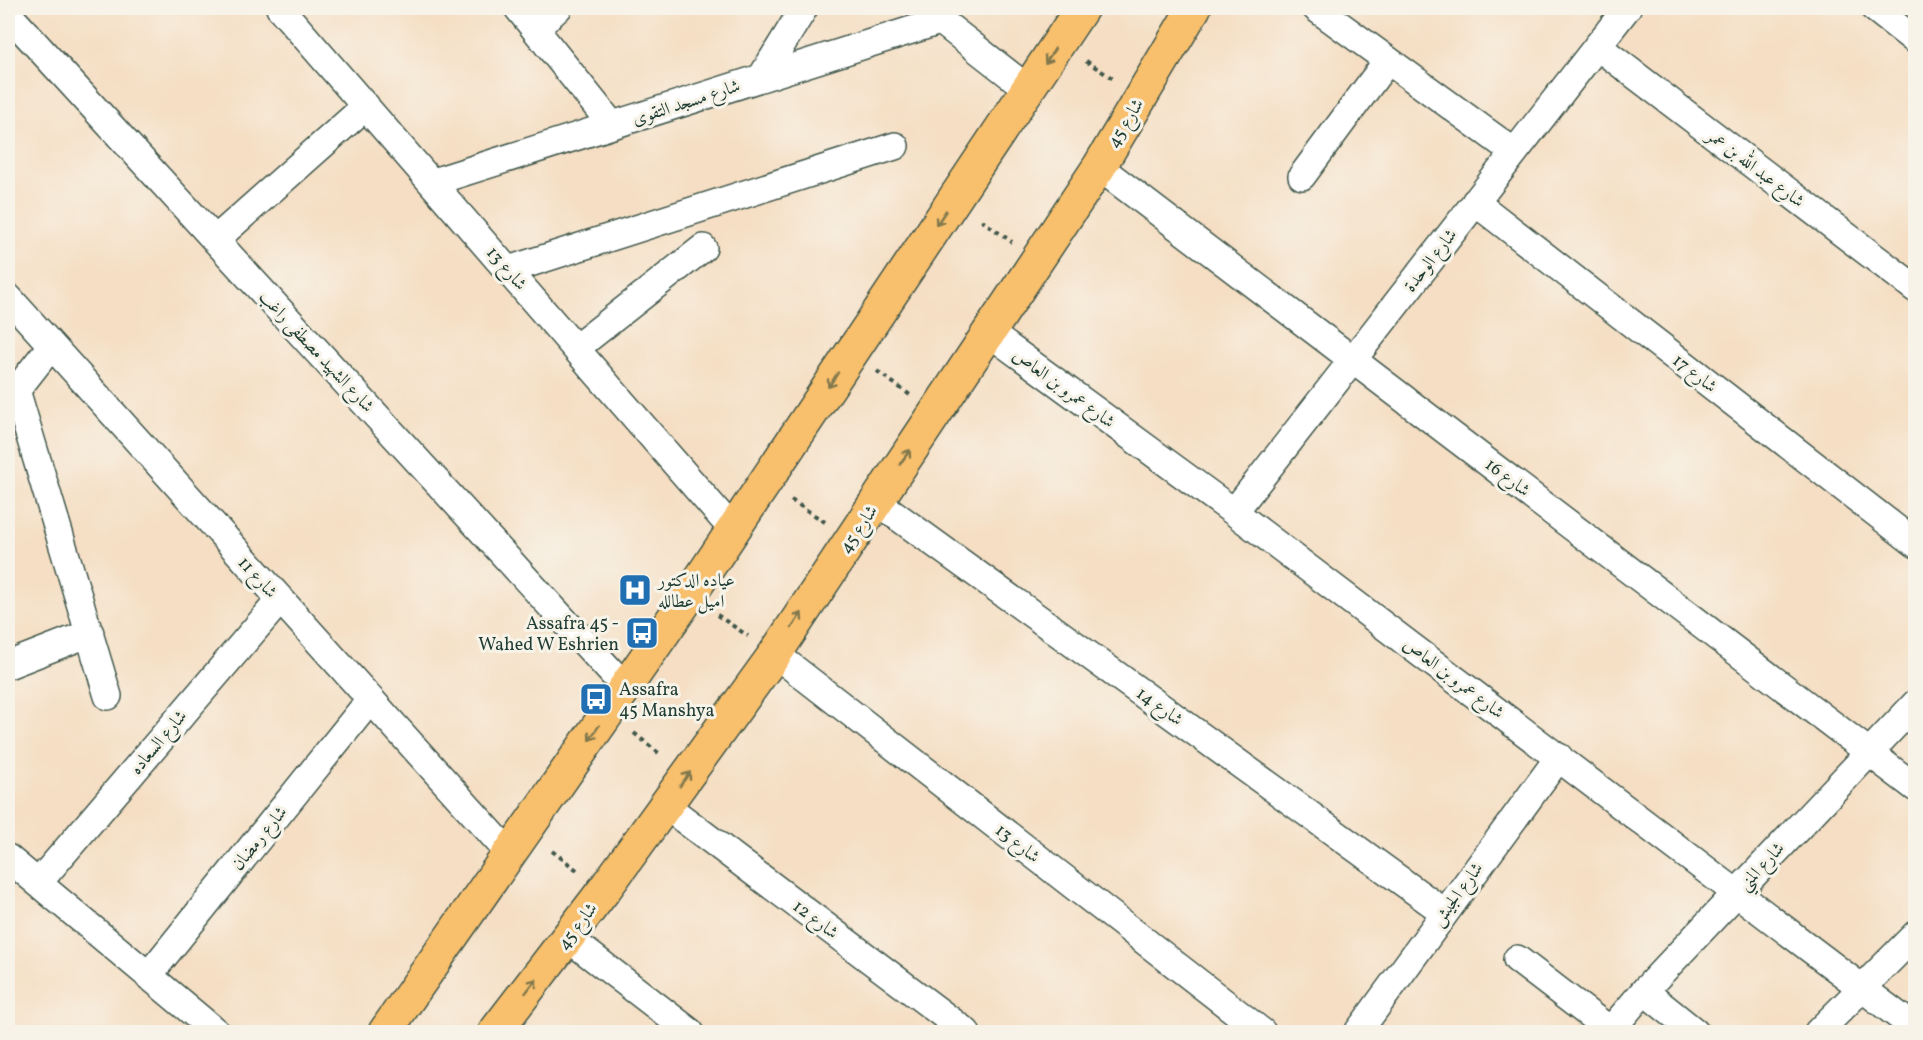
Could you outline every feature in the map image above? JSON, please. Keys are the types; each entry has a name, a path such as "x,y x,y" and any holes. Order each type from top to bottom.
{"main road":[{"path":"387,1032 689,596 1082,8"},
{"name":"شارع 45","path":"495,1032 604,890 775,654 1099,166 1194,8"}],"street":[{"name":"شارع 13","path":"280,8 733,530"},
{"path":"518,8 612,125"},
{"path":"535,29 558,8"},
{"path":"761,78 804,8"},
{"path":"1316,8 1514,152"},
{"path":"1874,8 1916,41"},
{"name":"شارع الوحدة","path":"1234,512 1597,46 1615,12"},
{"name":"شارع الشهيد مصطفى راغب","path":"8,14 215,240 617,700"},
{"path":"932,14 1028,89"},
{"name":"شارع مسجد التقوى","path":"433,182 761,78 932,14"},
{"name":"شارع عبد الله بن عمر","path":"1597,46 1916,289"},
{"path":"1302,176 1388,60"},
{"path":"215,240 366,106"},
{"path":"508,270 895,146"},
{"name":"شارع 16","path":"1099,166 1916,788"},
{"name":"شارع 17","path":"1475,202 1916,544"},
{"path":"576,348 703,248"},
{"name":"شارع 11","path":"8,297 369,700 518,843"},
{"name":"شارع عمرو بن العاص","path":"988,332 1234,512 1916,1029"},
{"path":"51,346 12,396 90,633 108,696"},
{"name":"شارع 14","path":"876,501 1444,912"},
{"name":"شارع السعاده","path":"38,883 279,601"},
{"path":"8,665 90,633"},
{"name":"شارع 13","path":"775,654 1262,1032"},
{"name":"شارع رمضان","path":"148,976 369,700"},
{"name":"شارع المني","path":"1610,1031 1644,991 1916,703"},
{"name":"شارع الجيش","path":"1358,1032 1559,757"},
{"name":"شارع 12","path":"666,806 966,1032"},
{"path":"8,858 216,1032"},
{"path":"1818,1032 1916,934"},
{"path":"568,938 690,1032"},
{"path":"1517,959 1610,1031"},
{"path":"1644,991 1695,1032"}],"path":[{"path":"1059,43 1141,96"},
{"path":"953,200 1037,260"},
{"path":"852,353 935,413"},
{"path":"764,481 850,540"},
{"path":"689,596 775,654"},
{"path":"617,700 687,776"},
{"path":"518,843 604,890"}],"place":[{"name":"عياده الدكتور اميل عطالله","path":"635,590"},
{"name":"Assafra 45 - Wahed W Eshrien","path":"642,633"},
{"name":"Assafra 45 Manshya","path":"596,699"}]}
